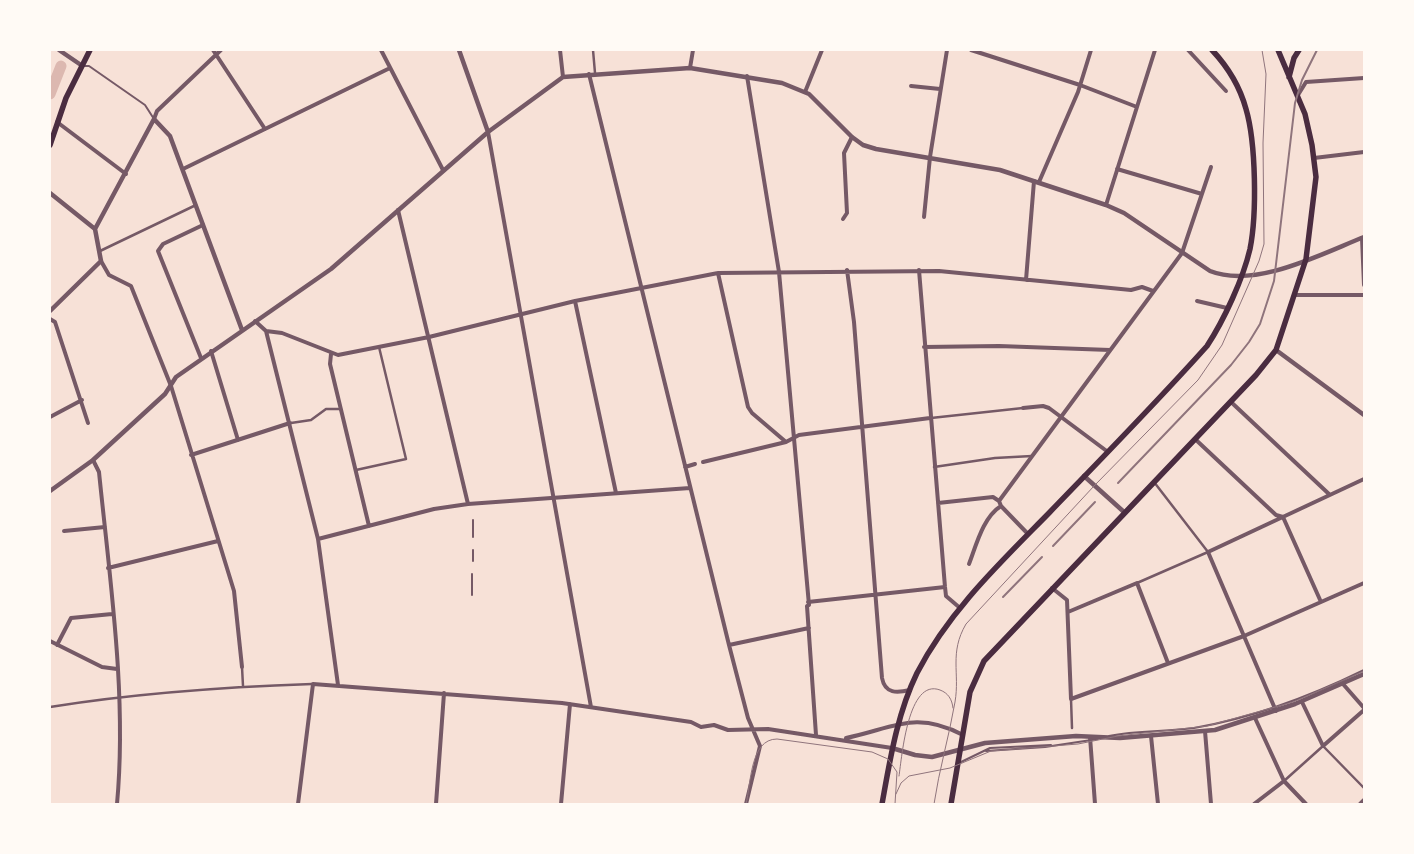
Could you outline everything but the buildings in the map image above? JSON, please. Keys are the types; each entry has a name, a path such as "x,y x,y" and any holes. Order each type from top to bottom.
{"main road":[{"path":"50,145 81,65 90,50"},
{"path":"882,804 892,748 899,723 910,690 930,650 960,608 1207,346 1227,308 1250,247 1253,207 1253,156 1249,124 1240,92 1229,72 1212,50"},
{"path":"951,804 970,692 984,661 1268,363 1276,350 1306,259 1316,177 1305,114 1278,50"},
{"path":"1289,78 1294,58 1299,50"}],"street":[{"path":"59,50 81,65"},
{"path":"213,50 265,129"},
{"path":"221,50 157,111 126,174 95,229 100,261 109,275 131,286 170,386 234,591 244,686"},
{"path":"381,50 443,170"},
{"path":"459,50 488,132 590,707"},
{"path":"560,50 563,77"},
{"path":"593,50 592,74 641,287 729,645 753,730 760,746 746,804"},
{"path":"690,68 693,50"},
{"path":"805,92 822,50"},
{"path":"924,217 930,157 947,50"},
{"path":"971,50 1080,85 1137,107"},
{"path":"1026,280 1036,182 1080,85 1091,50"},
{"path":"1106,205 1155,50"},
{"path":"1188,50 1226,91"},
{"path":"183,169 390,68"},
{"path":"50,491 93,460 165,394 176,377 331,269 488,132 563,77 690,68 782,83 805,92 852,137 863,145 876,149 1000,170 1106,205 1124,213 1210,271 1223,276 1240,276 1284,268 1363,238 1364,285"},
{"path":"747,76 779,272 808,602 809,645 816,735"},
{"path":"1298,94 1306,82 1364,78"},
{"path":"911,86 940,89"},
{"path":"154,119 170,136 242,330"},
{"path":"58,122 126,174"},
{"path":"843,219 847,213 844,152 852,137"},
{"path":"1314,158 1364,152"},
{"path":"999,501 1182,252 1211,167"},
{"path":"1117,170 1202,194"},
{"path":"50,193 95,229"},
{"path":"99,251 196,205"},
{"path":"398,210 468,504"},
{"path":"201,358 158,251 163,244 203,225"},
{"path":"50,311 100,261"},
{"path":"848,270 883,684 893,692 910,690"},
{"path":"919,270 946,596 960,608"},
{"path":"266,331 282,333 338,356 429,337 575,301 718,273 919,270 1131,290 1142,287 1153,291"},
{"path":"718,273 748,407 752,413 786,442"},
{"path":"1295,294 1364,295"},
{"path":"575,301 616,493"},
{"path":"1197,301 1227,308"},
{"path":"50,318 56,322 88,423"},
{"path":"256,321 266,331 318,539 338,685"},
{"path":"924,347 999,346 1110,350"},
{"path":"355,470 406,458 379,347"},
{"path":"1276,350 1364,415"},
{"path":"211,352 238,440"},
{"path":"331,354 330,364 369,526"},
{"path":"50,417 82,400"},
{"path":"1231,402 1330,495"},
{"path":"703,462 786,442 799,435 1043,406 1108,452"},
{"path":"191,455 290,423 311,420 326,409 341,409"},
{"path":"1195,439 1276,515 1282,517 1321,602"},
{"path":"934,467 995,458 1033,456"},
{"path":"93,460 99,472 119,696 121,766 118,804"},
{"path":"685,467 695,464"},
{"path":"1084,476 1124,512"},
{"path":"1068,612 1208,552 1364,479"},
{"path":"1154,481 1208,552 1276,708"},
{"path":"318,539 434,509 468,504 690,488"},
{"path":"938,503 993,497 999,501 1001,506 1028,534"},
{"path":"969,564 982,531 995,510 1001,506"},
{"path":"64,530 105,527"},
{"path":"108,568 218,541"},
{"path":"1137,583 1168,663"},
{"path":"1071,699 1244,636 1364,583"},
{"path":"808,602 945,587"},
{"path":"1052,588 1067,600 1072,728"},
{"path":"57,645 72,618 112,614"},
{"path":"729,645 809,628"},
{"path":"50,641 102,667 117,669"},
{"path":"50,707 119,696 244,686 338,685 570,704 691,722 701,727 714,725 728,730 768,729 816,735 892,748 926,757 959,751 985,743 1076,736 1090,739 1151,736 1205,731 1255,718 1276,708 1302,702 1364,674"},
{"path":"298,804 313,684"},
{"path":"1254,804 1284,781 1364,709 1343,684"},
{"path":"436,804 444,693"},
{"path":"1302,702 1323,746 1364,788"},
{"path":"561,804 570,704"},
{"path":"1255,718 1284,781 1306,804"},
{"path":"841,739 878,731 899,723 933,723 963,735"},
{"path":"1205,731 1211,804"},
{"path":"1151,736 1158,804"},
{"path":"1090,739 1095,804"},
{"path":"1360,804 1364,800"}],"lane":[{"path":"81,65 89,66 145,106 154,119"},
{"path":"473,520 473,537"},
{"path":"472,561 473,550"},
{"path":"472,574 472,595"},
{"path":"1103,738 1193,728 1276,708 1364,670"},
{"path":"957,764 986,751 1090,739"}],"waterway":[{"path":"50,94 61,66"}],"tram line":[{"path":"934,804 955,702 956,654 961,634 966,624 1094,486 1198,380 1222,345 1259,261 1264,244 1263,143 1266,74 1262,50"},
{"path":"896,794 901,783 909,776 950,768 991,751 1078,744 1118,736 1207,726 1293,702 1364,671"},
{"path":"899,776 909,721 914,707 921,696 929,689 940,690 949,697 953,708"},
{"path":"746,804 753,764 757,754 761,746 768,741 777,739 872,752 888,759 897,772 895,804"}],"railway":[{"path":"1118,483 1231,365 1260,324 1274,281 1295,103 1302,80 1317,50"},
{"path":"1053,546 1095,502"},
{"path":"1003,597 1042,557"}]}
